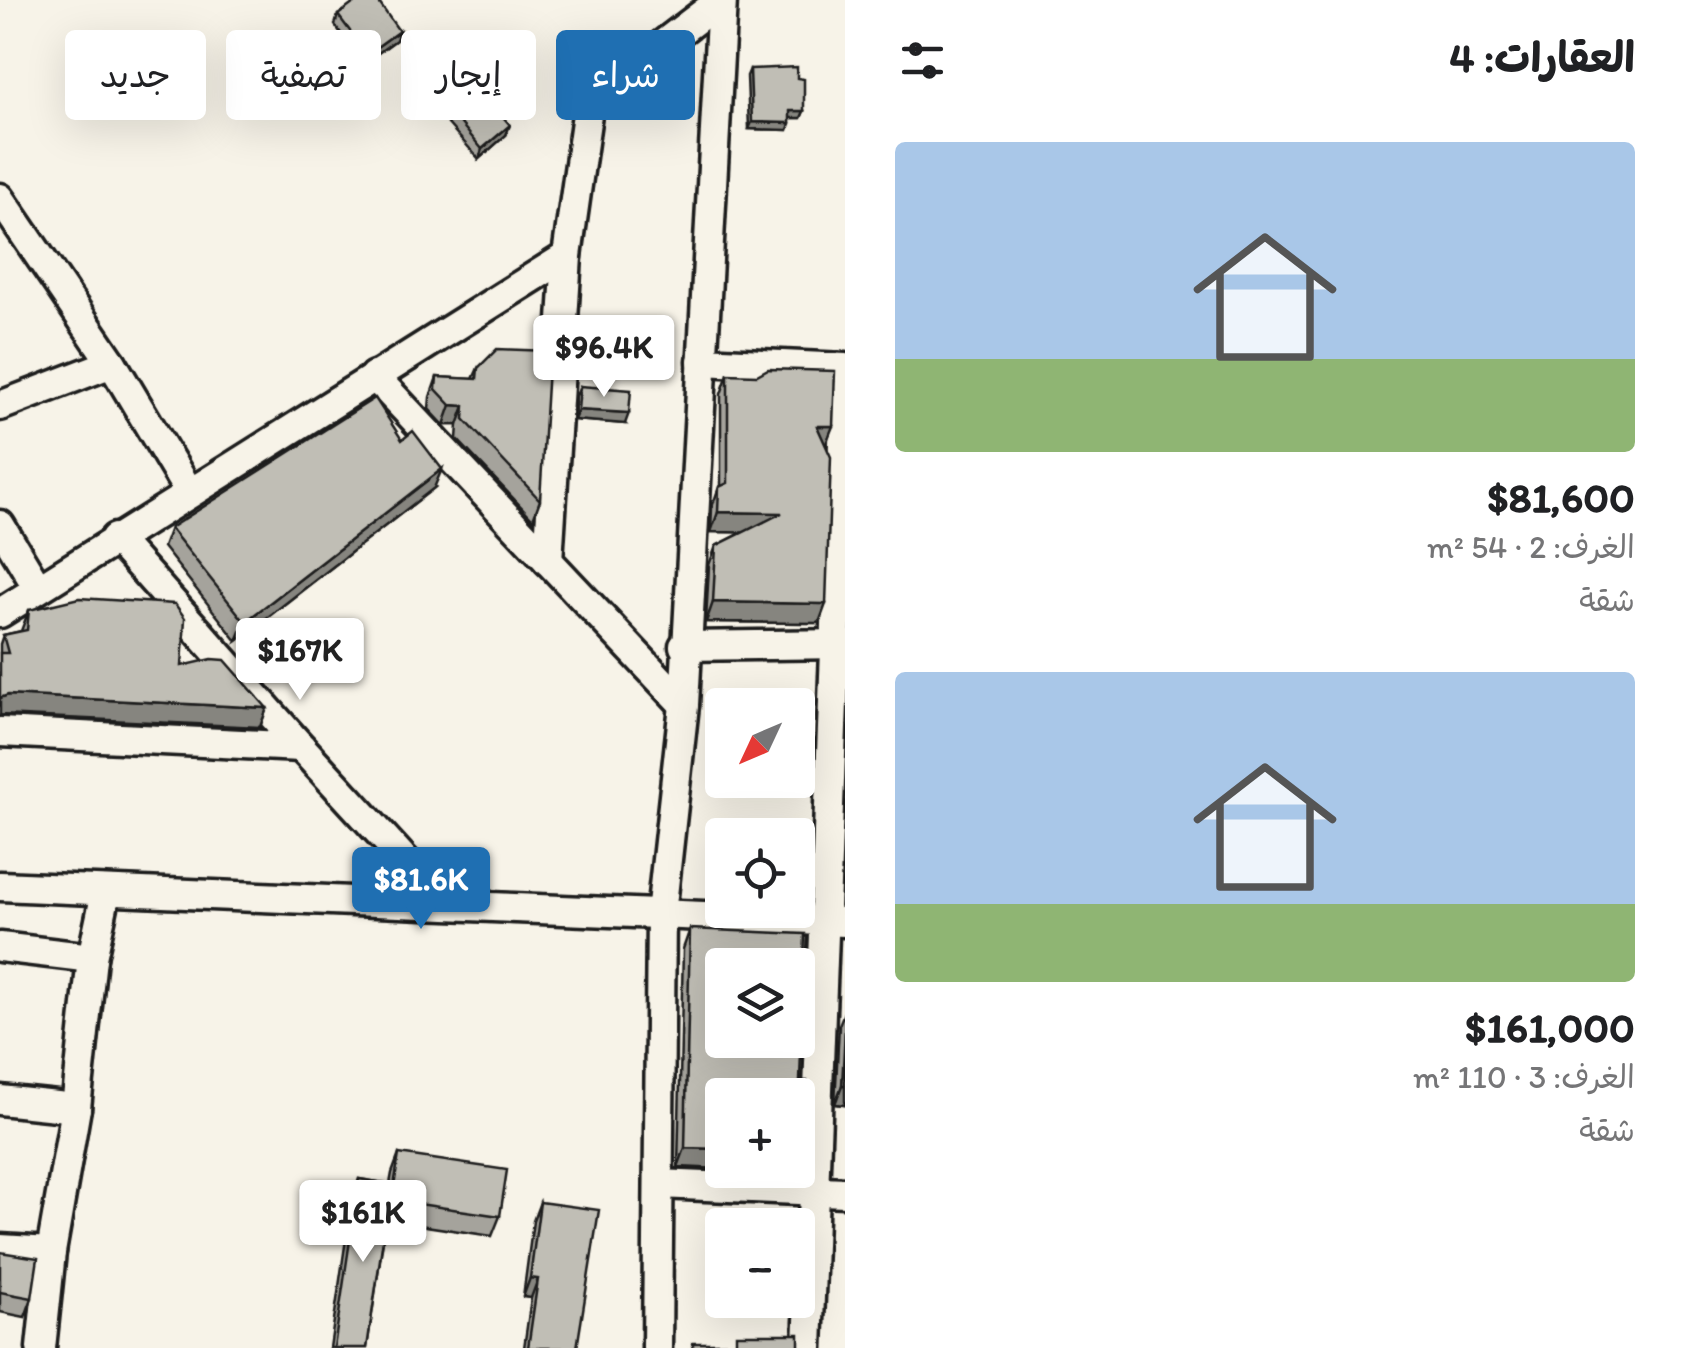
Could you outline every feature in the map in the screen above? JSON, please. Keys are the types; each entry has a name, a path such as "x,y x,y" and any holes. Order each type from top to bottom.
{"street":[{"path":"548,561 567,256 588,106 595,96 722,0"},
{"path":"657,1348 662,914 684,704 684,646 722,0"},
{"path":"4,214 112,363 189,492"},
{"path":"0,613 567,256"},
{"path":"702,361 845,368"},
{"path":"0,406 112,363"},
{"path":"374,376 684,704"},
{"path":"808,1348 814,1190 834,922 845,392"},
{"path":"0,525 38,588"},
{"path":"115,538 446,904"},
{"path":"684,646 840,644"},
{"path":"0,732 301,747"},
{"path":"0,886 834,922"},
{"path":"41,1348 76,1108 92,958 106,892"},
{"path":"0,947 92,958"},
{"path":"0,1100 76,1108"},
{"path":"659,1184 845,1192"},
{"path":"0,1249 52,1252"}],"building":[{"path":"358,0 377,0 399,31 381,44 381,30 349,30 338,15"},
{"path":"797,67 797,78 804,79 804,111 790,111 790,123 752,122 750,69"},
{"path":"458,120 506,120 510,125 482,149"},
{"path":"497,349 549,351 540,500 464,419 465,406 451,405 436,389 437,377 477,379 478,368"},
{"path":"768,369 835,371 833,426 817,426 831,457 826,604 713,602 716,546 782,513 718,512 719,487 728,483 728,374 757,375"},
{"path":"580,386 631,390 629,413 578,410"},
{"path":"375,398 402,440 413,431 442,469 245,622 170,528"},
{"path":"79,598 175,604 185,618 182,666 225,660 267,708 8,695 0,698 0,653 8,653 3,635 27,630 29,610"},
{"path":"690,929 805,934 805,948 705,948 705,1058 801,1058 800,1078 705,1078 705,1149 685,1148"},
{"path":"845,1030 845,1085 842,1085"},
{"path":"399,1154 507,1170 500,1216 392,1200"},
{"path":"359,1179 391,1184 367,1348 334,1348"},
{"path":"540,1202 599,1210 577,1348 528,1348 538,1279 530,1278"},
{"path":"0,1252 38,1258 32,1298 0,1292"},
{"path":"736,1334 799,1334 799,1348 693,1348 693,1343 736,1343"}]}
